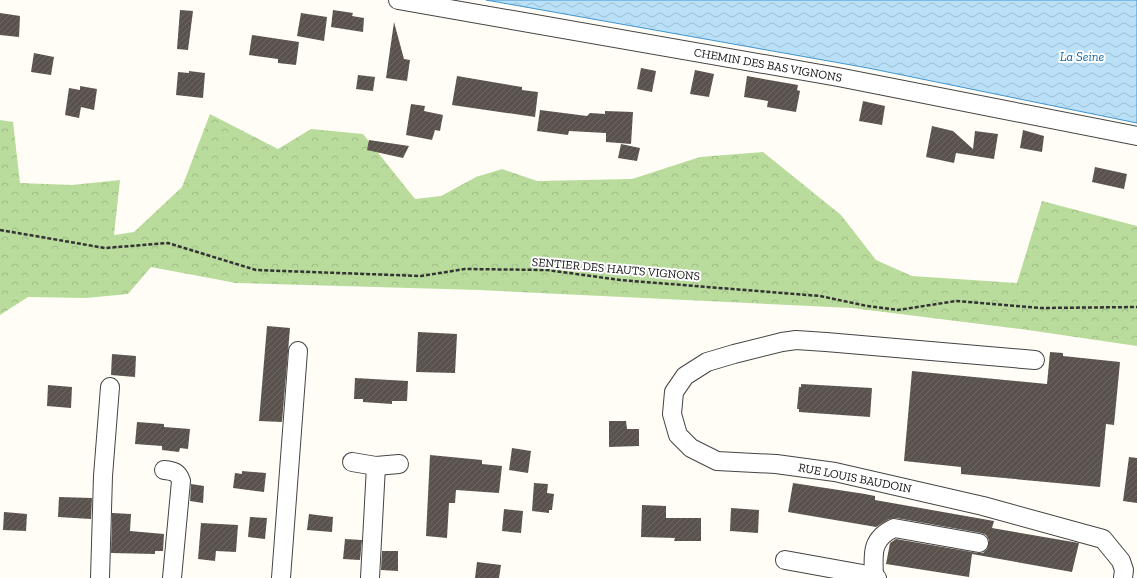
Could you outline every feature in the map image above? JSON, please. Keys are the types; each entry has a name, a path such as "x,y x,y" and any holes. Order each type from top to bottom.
{"street":[{"name":"CHEMIN DES BAS VIGNONS","path":"398,0 838,77 1137,136"},
{"name":"RUE LOUIS BAUDOIN","path":"1035,360 826,342 796,340 782,342 734,354 701,366 685,376 674,392 672,414 678,435 691,448 717,461 776,464 835,472 961,501 1104,539 1121,561 1124,570 1123,578"},
{"path":"281,578 298,351"},
{"path":"100,578 103,476 110,387"},
{"path":"352,462 376,466 399,464"},
{"path":"370,578 376,466"},
{"path":"164,470 173,471 178,474 181,481 172,578"},
{"path":"785,560 875,577 873,554 876,541 885,532 894,528 979,543"}],"path":[{"name":"SENTIER DES HAUTS VIGNONS","path":"0,230 106,248 168,243 256,270 421,276 465,269 547,270 620,280 820,296 867,306 898,310 956,301 1040,308 1137,307"}],"green space":[{"path":"210,114 278,149 311,129 363,134 415,199 441,196 476,177 502,169 537,181 632,179 700,157 763,152 841,215 876,260 912,276 1017,283 1042,201 1137,226 1137,346 1021,329 852,308 479,290 236,283 151,267 128,294 86,298 28,297 0,315 0,120 13,122 20,183 72,185 120,180 114,235 134,232 182,187"}],"water":[{"name":"La Seine","path":"486,0 1137,0 1137,123 868,68"}],"building":[{"path":"180,10 193,11 188,50 177,49"},
{"path":"333,10 353,13 352,16 364,18 363,32 331,27"},
{"path":"0,13 20,16 19,37 0,35"},
{"path":"301,13 327,17 324,41 297,36"},
{"path":"394,22 404,59 410,60 407,81 386,78"},
{"path":"252,35 299,42 296,65 278,63 278,59 249,55"},
{"path":"34,53 54,57 51,75 31,72"},
{"path":"641,68 656,71 652,92 637,89"},
{"path":"695,70 714,74 709,97 690,94"},
{"path":"189,71 205,73 203,98 176,95 178,72 189,73"},
{"path":"358,75 375,77 373,91 356,89"},
{"path":"457,76 522,87 522,90 538,92 535,117 452,105"},
{"path":"747,76 798,85 797,90 800,91 796,112 767,107 768,101 744,97"},
{"path":"80,86 97,89 94,110 81,107 79,118 65,115 69,88 80,90"},
{"path":"863,101 885,106 882,125 859,121"},
{"path":"411,104 425,106 424,111 443,115 440,131 435,130 432,140 406,135"},
{"path":"540,110 587,116 590,113 605,114 605,111 633,112 631,144 606,142 606,133 569,131 568,135 537,131"},
{"path":"932,126 953,131 973,149 975,131 998,134 994,159 956,153 954,163 926,157"},
{"path":"1023,130 1044,136 1042,152 1020,148"},
{"path":"369,140 409,146 403,158 367,150"},
{"path":"621,144 640,148 637,161 618,158"},
{"path":"1095,167 1127,174 1124,189 1092,182"},
{"path":"267,326 290,328 282,422 259,421"},
{"path":"418,332 457,334 455,373 416,372"},
{"path":"1050,352 1063,353 1063,356 1120,362 1114,425 1106,424 1100,487 961,474 961,467 904,461 912,371 1047,384"},
{"path":"112,354 136,356 135,377 111,375"},
{"path":"355,378 408,381 407,401 392,401 392,404 363,402 363,399 354,399"},
{"path":"801,384 872,388 870,417 799,412 799,409 797,409 799,387 801,387"},
{"path":"48,385 72,387 71,408 47,406"},
{"path":"609,421 626,421 627,429 639,429 639,446 609,447"},
{"path":"137,422 164,424 164,427 190,429 188,449 180,448 179,452 162,450 162,446 135,444"},
{"path":"512,448 531,451 528,473 509,470"},
{"path":"430,455 482,460 482,464 502,466 499,493 456,490 455,503 449,503 447,538 426,536"},
{"path":"1129,457 1137,458 1137,503 1123,501"},
{"path":"242,471 266,473 264,492 233,488 235,473 242,474"},
{"path":"534,483 548,484 547,493 554,494 552,510 549,510 549,513 532,511"},
{"path":"793,483 875,496 875,500 994,521 992,528 1079,543 1072,572 972,554 969,577 886,564 890,543 896,539 978,553 983,553 987,549 989,540 986,535 981,533 896,518 889,519 876,527 788,512"},
{"path":"191,484 204,486 203,503 190,501"},
{"path":"59,497 92,498 91,519 58,517"},
{"path":"642,505 666,506 666,518 701,518 701,541 674,541 675,538 641,537"},
{"path":"731,508 759,510 758,533 730,531"},
{"path":"504,509 523,511 521,533 502,531"},
{"path":"4,512 27,514 26,531 3,530"},
{"path":"112,513 131,514 130,531 164,534 163,551 155,551 155,554 111,553"},
{"path":"309,514 333,517 332,532 307,530"},
{"path":"250,517 267,518 265,539 248,537"},
{"path":"201,523 238,525 236,552 216,551 215,561 198,559"},
{"path":"345,539 362,540 360,560 343,559"},
{"path":"382,551 398,551 398,571 381,570"},
{"path":"477,562 501,565 499,578 475,578"}]}
